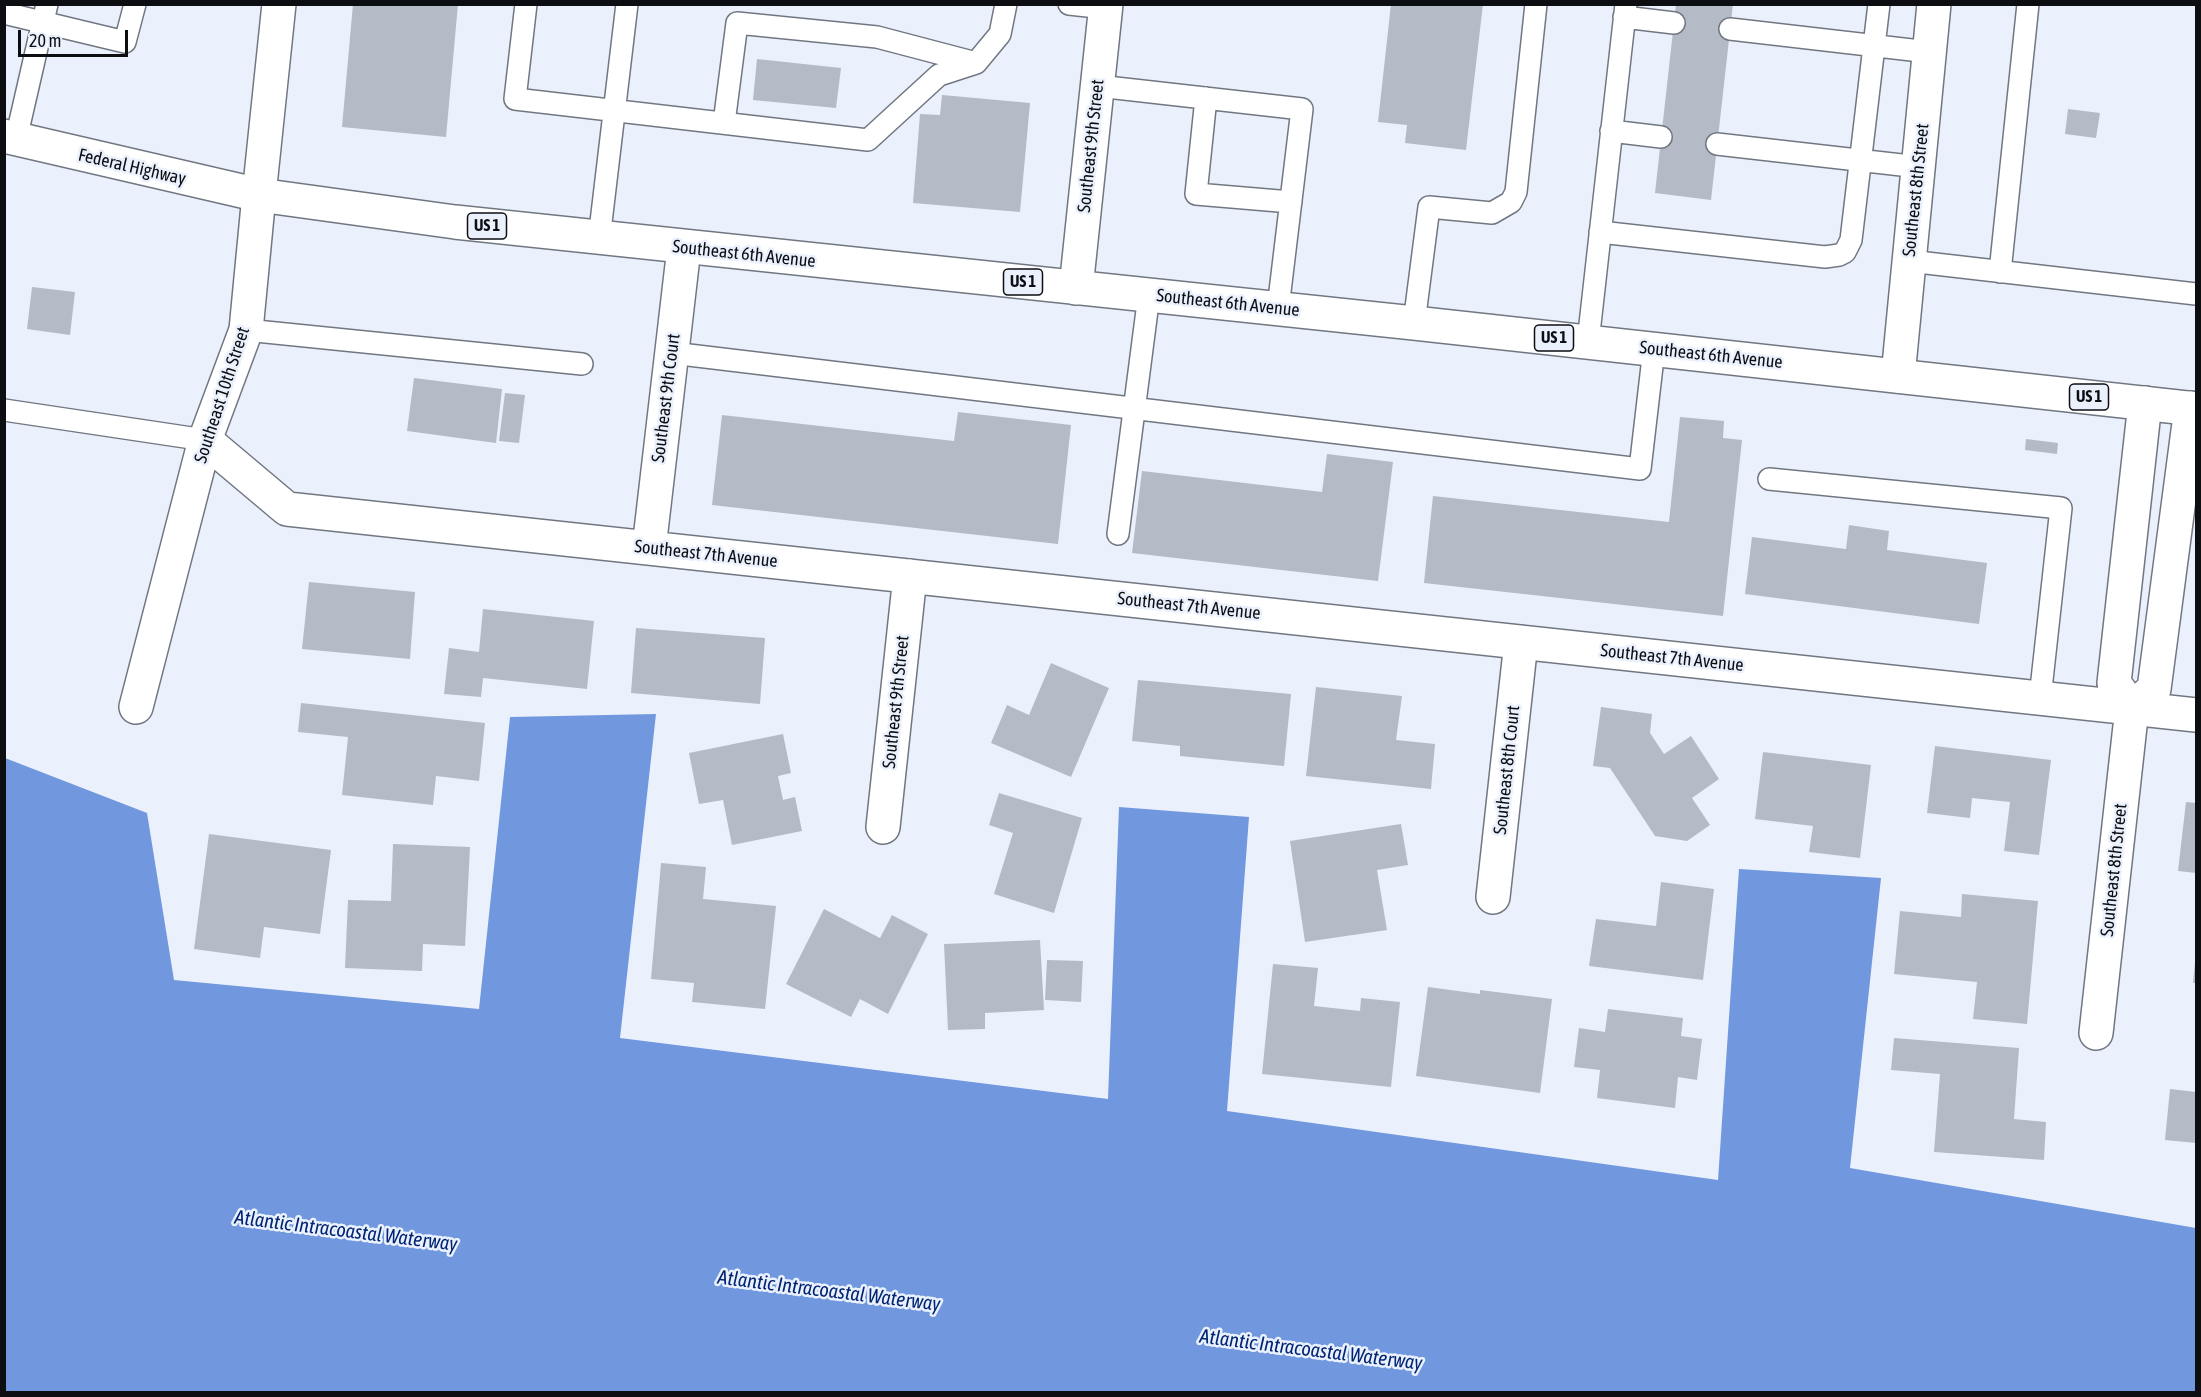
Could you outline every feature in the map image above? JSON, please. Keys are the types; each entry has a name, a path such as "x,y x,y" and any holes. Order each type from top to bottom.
{"street":[{"name":"Southeast 10th Street","path":"136,707 206,440 246,330 279,4"},
{"name":"Southeast 8th Street","path":"1898,376 1934,4"},
{"name":"Southeast 9th Street","path":"1076,288 1106,6"},
{"name":"Federal Highway","path":"10,137 259,195"},
{"name":"Southeast 6th Avenue","path":"259,195 349,209 599,239 1278,308 2194,408"},
{"name":"Southeast 9th Court","path":"649,548 684,248"},
{"path":"2145,403 2114,683 2132,708 2154,689 2194,408"},
{"name":"Southeast 7th Avenue","path":"206,440 287,509 2196,715"},
{"name":"Southeast 9th Street","path":"883,827 910,576"},
{"name":"Southeast 8th Court","path":"1493,897 1521,642"},
{"name":"Southeast 8th Street","path":"2096,1033 2132,708"}],"lane":[{"path":"4,13 45,14 125,42 135,4"},
{"path":"526,4 514,99 868,140 939,75 976,63 1000,34 1006,4"},
{"path":"599,239 627,4"},
{"path":"1069,4 1106,6"},
{"path":"1414,323 1429,207 1492,213 1511,202 1516,192 1536,4"},
{"path":"1600,232 1825,257 1845,252 1851,240 1879,4"},
{"path":"2000,272 2028,4"},
{"path":"1588,342 1625,11 1674,23"},
{"path":"10,137 45,14"},
{"path":"724,123 737,23 877,37 976,63"},
{"path":"1730,29 1929,52"},
{"path":"1098,86 1302,109 1278,308"},
{"path":"1206,98 1196,194 1291,202"},
{"path":"1611,131 1661,137"},
{"path":"1717,144 1918,167"},
{"path":"1909,261 2196,294"},
{"path":"1118,534 1149,295"},
{"path":"246,330 582,364"},
{"path":"672,353 1640,469 1654,349"},
{"path":"4,410 206,440"},
{"path":"1769,478 2061,508 2040,698"}],"water":[{"name":"Atlantic Intracoastal Waterway","path":"656,714 620,1038 1108,1099 1119,807 1249,817 1227,1111 1718,1180 1739,869 1881,878 1850,1168 2196,1228 2196,1392 5,1392 5,758 147,813 174,980 479,1009 510,717"}],"building":[{"path":"353,4 458,4 446,137 342,127"},
{"path":"1391,4 1483,4 1466,150 1405,143 1407,125 1378,122"},
{"path":"1676,4 1733,4 1711,200 1655,193"},
{"path":"757,59 841,68 836,108 753,100"},
{"path":"942,95 1030,103 1020,212 913,203 920,114 940,115"},
{"path":"2068,109 2100,113 2096,138 2065,134"},
{"path":"32,287 75,292 70,335 27,329"},
{"path":"414,378 502,389 496,443 407,431"},
{"path":"505,393 525,395 519,443 499,441"},
{"path":"958,412 1071,425 1058,544 712,505 722,415 954,441"},
{"path":"1680,417 1724,421 1723,438 1742,440 1723,616 1424,583 1433,496 1669,522"},
{"path":"2026,439 2058,443 2057,454 2025,450"},
{"path":"1327,454 1393,462 1378,581 1132,553 1142,471 1322,492"},
{"path":"1849,525 1889,531 1887,550 1987,563 1979,624 1745,594 1752,537 1846,549"},
{"path":"309,582 415,592 410,659 302,649"},
{"path":"483,609 594,621 587,689 483,678 481,697 444,694 449,648 479,652"},
{"path":"636,628 765,638 760,704 631,693"},
{"path":"1051,663 1109,688 1071,777 991,743 1007,705 1029,715"},
{"path":"1138,680 1291,694 1284,766 1180,756 1180,746 1132,741"},
{"path":"1316,687 1402,696 1396,740 1435,744 1431,789 1306,776"},
{"path":"301,703 485,723 479,781 436,776 433,805 342,795 348,737 298,732"},
{"path":"1601,707 1652,714 1650,733 1664,754 1691,736 1719,779 1692,798 1710,825 1687,841 1655,836 1610,768 1593,766"},
{"path":"783,734 791,773 778,776 783,800 795,797 802,831 732,845 723,800 699,804 689,753"},
{"path":"1935,746 2051,760 2039,855 2004,851 2010,802 1972,798 1970,818 1927,813"},
{"path":"1763,752 1871,765 1860,858 1809,852 1813,826 1755,819"},
{"path":"999,793 1082,818 1054,913 994,894 1013,833 989,825"},
{"path":"2186,802 2196,803 2196,873 2178,871"},
{"path":"1401,824 1408,865 1377,870 1387,930 1305,942 1290,841"},
{"path":"209,834 331,850 320,934 264,927 260,958 194,949"},
{"path":"393,844 470,847 465,946 423,944 422,971 345,968 348,900 391,901"},
{"path":"661,863 706,867 703,899 776,906 765,1009 692,1002 694,983 651,979"},
{"path":"1661,882 1714,889 1703,980 1589,966 1596,919 1656,926"},
{"path":"1962,894 2038,901 2027,1024 1973,1019 1977,982 1894,974 1900,911 1961,917"},
{"path":"824,909 880,938 892,915 928,934 888,1014 860,999 851,1017 786,984"},
{"path":"1040,940 1044,1010 985,1013 985,1029 948,1030 944,944"},
{"path":"1047,960 1083,961 1081,1002 1045,1000"},
{"path":"2195,962 2196,983 2193,983"},
{"path":"1273,964 1318,968 1314,1006 1360,1011 1361,998 1400,1002 1391,1087 1262,1074"},
{"path":"1428,987 1480,994 1480,990 1552,999 1540,1093 1416,1076"},
{"path":"1608,1009 1683,1018 1681,1036 1702,1039 1697,1080 1678,1077 1675,1108 1597,1098 1600,1070 1574,1067 1579,1028 1605,1032"},
{"path":"1894,1038 2019,1048 2014,1119 2046,1122 2044,1160 1934,1152 1940,1074 1891,1070"},
{"path":"2170,1089 2196,1092 2196,1143 2165,1140"}]}
